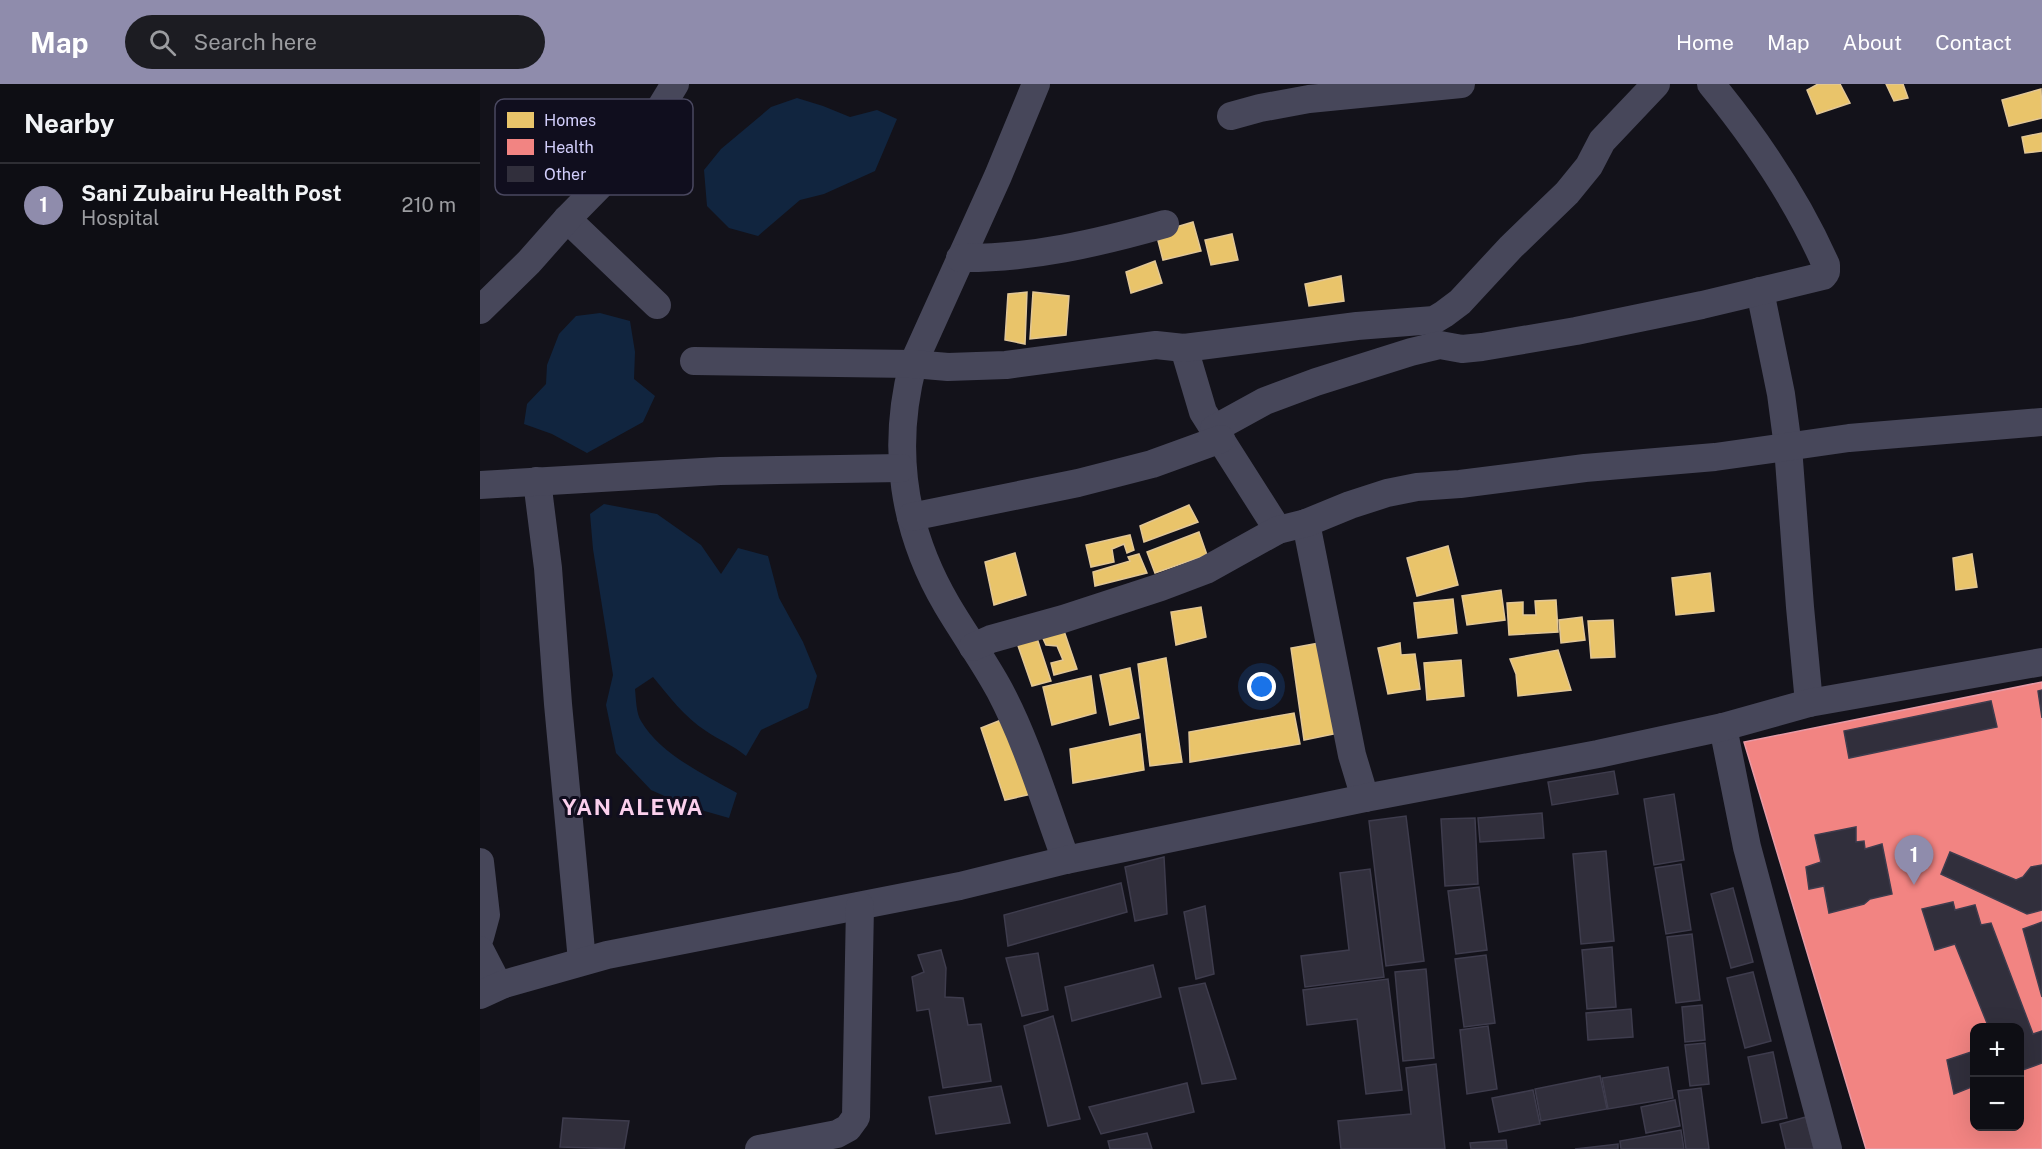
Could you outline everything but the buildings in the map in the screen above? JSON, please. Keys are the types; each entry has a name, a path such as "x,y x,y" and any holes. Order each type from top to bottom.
{"street":[{"path":"666,99 675,84"},
{"path":"1036,84 998,176 913,364 905,393 902,468 911,517 922,556 933,580 999,689 1011,714 1066,860"},
{"path":"1231,116 1309,99 1408,86 1448,87 1461,84"},
{"path":"911,517 1078,483 1142,467 1218,434 1265,402 1316,382 1411,352 1437,333 1460,302 1511,247 1568,193 1589,166 1602,141 1656,84"},
{"path":"694,361 913,364 948,367 1006,365 1156,345 1184,348 1357,326 1437,333 1462,349 1576,331 1823,276 1826,272 1826,265 1806,222 1755,142 1711,84"},
{"path":"480,310 591,195"},
{"path":"567,219 657,305"},
{"path":"960,258 995,258 1032,254 1118,237 1165,224"},
{"path":"1760,291 1781,394 1788,447 1809,704"},
{"path":"1184,348 1203,412 1278,530"},
{"path":"972,646 1063,619 1197,573 1278,530 1306,524 1350,505 1388,493 1416,487 1460,484 1585,468 1715,457 1849,438 2042,422"},
{"path":"480,485 720,471 902,468"},
{"path":"537,481 548,568 582,961"},
{"path":"1306,524 1352,755 1365,798"},
{"path":"492,989 582,961 680,940 960,886 1066,860 1365,798 1598,754 1723,727 1809,704 2042,662"},
{"path":"1723,727 1747,847 1828,1149"},
{"path":"480,862 486,915 480,937"},
{"path":"759,1149 837,1134 848,1128 856,1117 860,906"},
{"path":"480,950 495,979 492,989"}],"water":[{"path":"797,98 850,117 877,110 897,119 875,171 824,194 800,200 758,236 729,228 707,206 704,170 721,149 771,107"},
{"path":"600,313 630,321 635,352 634,379 655,396 643,422 587,453 552,434 524,424 527,404 546,384 547,365 559,334 576,316"},
{"path":"604,504 657,514 701,545 721,574 738,548 768,556 779,598 803,642 817,676 808,708 761,730 746,756 691,719 653,677 635,689 639,718 649,733 684,763 737,793 729,818 687,806 651,790 616,753 606,705 613,675 593,549 590,514"}],"place":[{"name":"Sani Zubairu Health Post","path":"1914,885"}],"district":[{"name":"YAN ALEWA","path":"633,807"}]}
